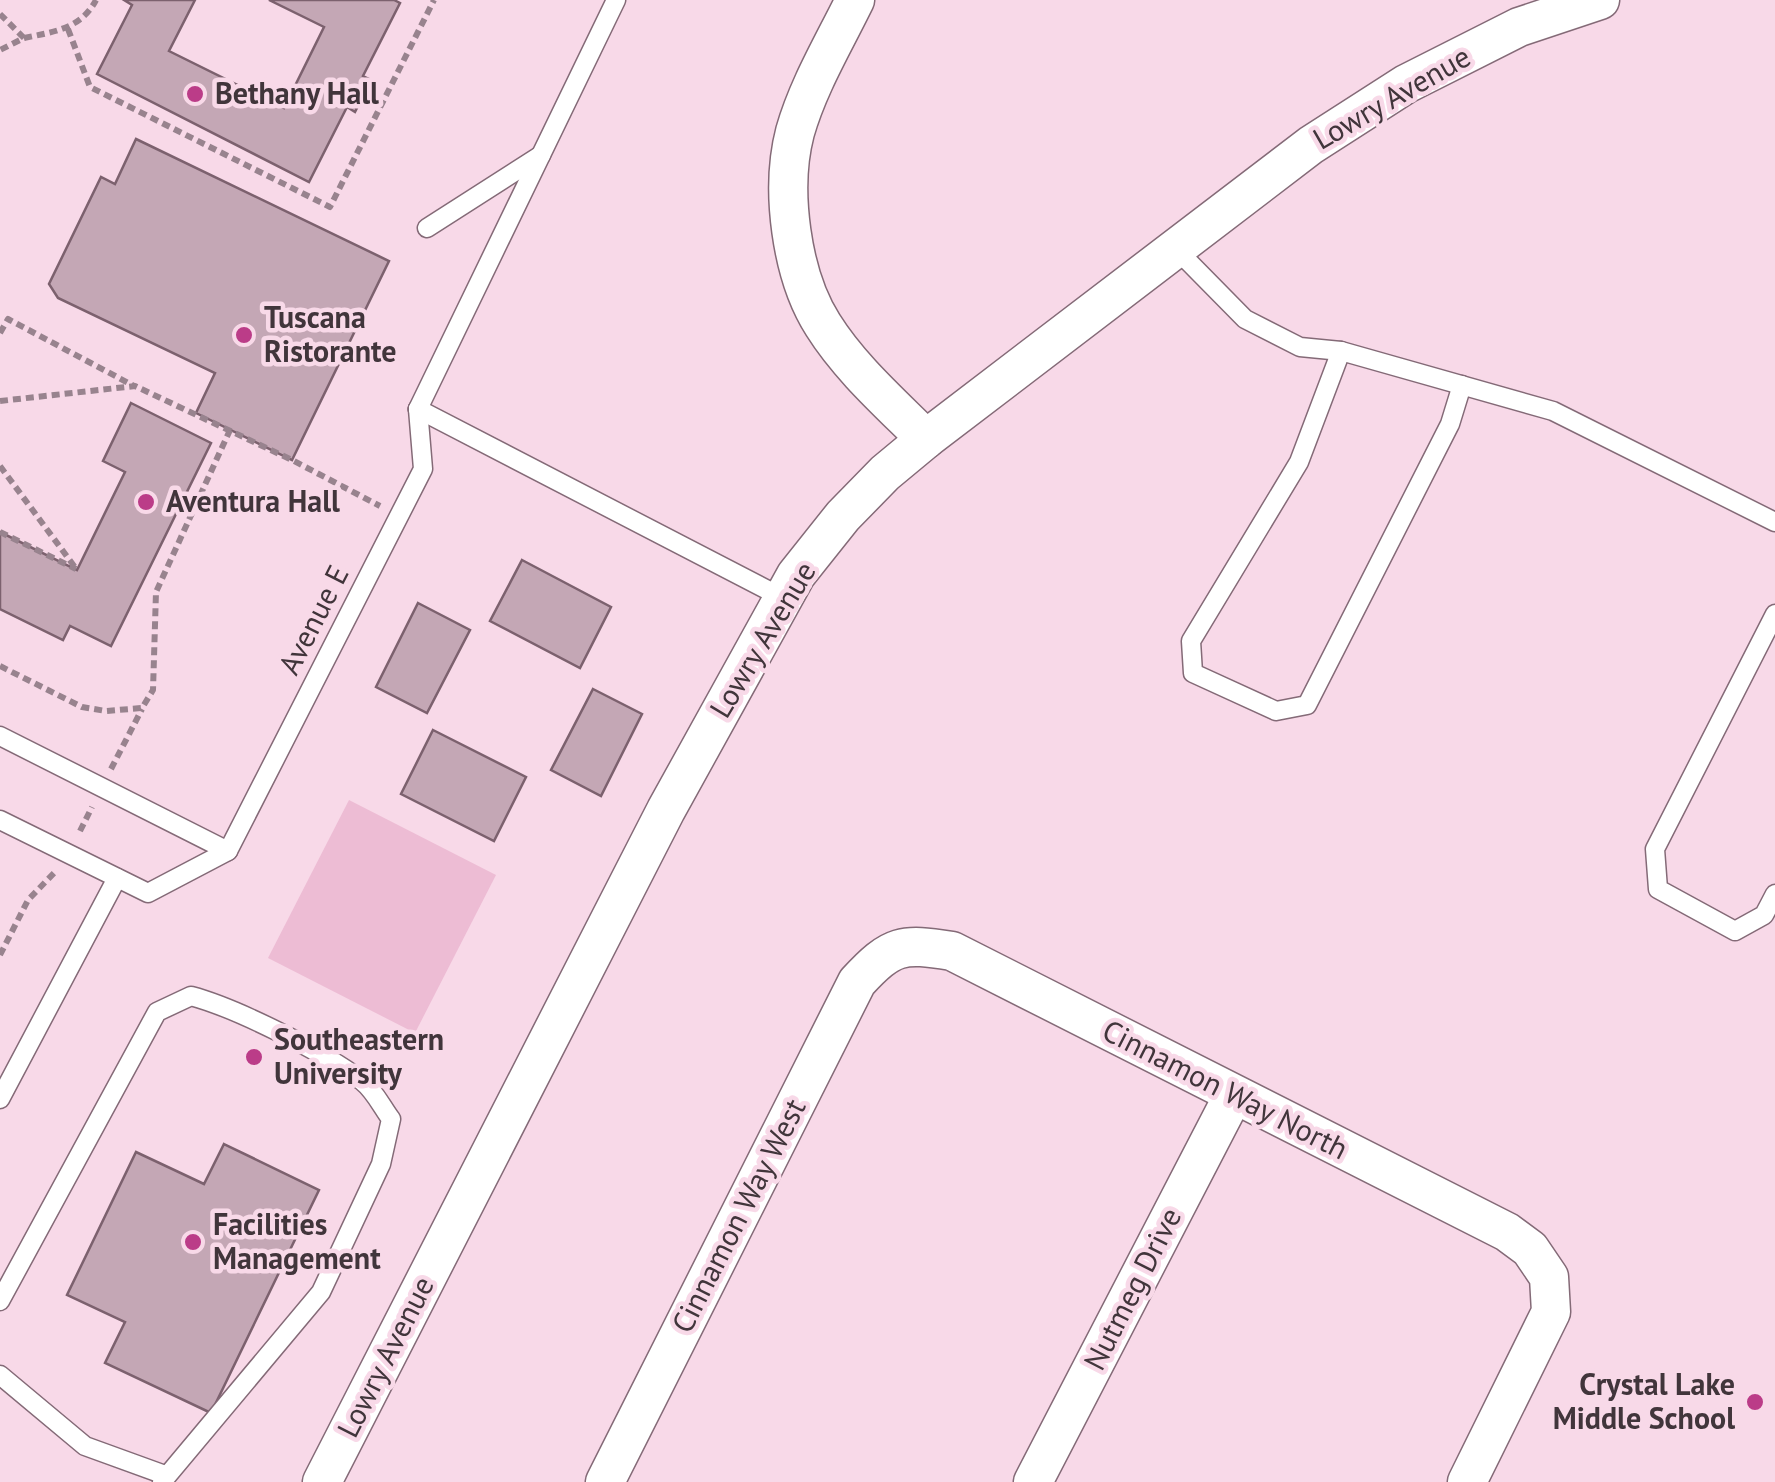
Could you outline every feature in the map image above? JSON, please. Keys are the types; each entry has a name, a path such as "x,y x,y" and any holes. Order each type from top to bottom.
{"street":[{"path":"855,0 811,88 794,135 788,196 796,261 821,323 857,370 926,439"},
{"name":"Lowry Avenue","path":"322,1482 640,858 796,576 843,516 926,439 1364,108 1520,27 1600,0"},
{"name":"Cinnamon Way North","path":"882,955 914,945 952,950 1507,1232 1530,1249 1549,1277 1551,1312 1468,1482"},
{"name":"Cinnamon Way West","path":"604,1482 857,982 882,955"},
{"name":"Nutmeg Drive","path":"1033,1482 1233,1096"}],"lane":[{"path":"616,0 418,409 783,598"},
{"path":"427,228 541,155"},
{"path":"1174,248 1245,319 1300,347 1341,351 1553,412 1775,522"},
{"path":"1341,351 1299,462 1191,641 1194,672 1276,711 1307,705 1450,424 1462,385"},
{"name":"Avenue E","path":"228,850 423,468 418,409"},
{"path":"1775,614 1655,849 1658,889 1735,932 1764,915 1775,894"},
{"path":"0,736 228,850"},
{"path":"0,820 148,894 228,850"},
{"path":"0,1099 117,878"},
{"path":"0,1302 157,1012 191,996 211,1001 307,1048 365,1083 391,1118 381,1164 321,1292 164,1478 85,1446 0,1375"}],"path":[{"path":"0,50 24,38 68,29 91,10 96,0"},
{"path":"68,29 90,87 330,207 434,0"},
{"path":"0,14 24,38"},
{"path":"0,333 4,320 398,516"},
{"path":"0,401 135,386"},
{"path":"0,666 82,707 142,708 153,690 156,592 230,430"},
{"path":"0,466 77,570 0,532"}],"shaded area":[{"path":"349,800 496,875 415,1033 268,958"}],"building":[{"name":"Bethany Hall","path":"124,0 195,0 169,51 284,108 324,27 269,0 400,3 363,76 371,80 355,112 347,107 309,182 97,74 132,5"},
{"name":"Tuscana Ristorante","path":"136,139 389,261 292,460 196,413 215,373 58,298 49,284 101,177 115,184"},
{"name":"Aventura Hall","path":"131,403 211,443 111,646 70,626 63,640 0,609 0,532 77,570 125,472 103,461"},
{"path":"522,560 611,607 580,668 490,621"},
{"path":"418,603 470,630 427,713 376,687"},
{"path":"593,689 642,714 601,796 551,770"},
{"path":"433,730 526,777 494,841 401,794"},
{"name":"Facilities Management","path":"224,1144 319,1190 211,1413 105,1363 125,1322 67,1295 136,1152 204,1184"}],"place":[{"name":"Bethany Hall","path":"195,94"},
{"name":"Tuscana Ristorante","path":"244,335"},
{"name":"Aventura Hall","path":"146,502"},
{"name":"Southeastern University","path":"254,1057"},
{"name":"Facilities Management","path":"193,1242"},
{"name":"Crystal Lake Middle School","path":"1755,1402"}]}
